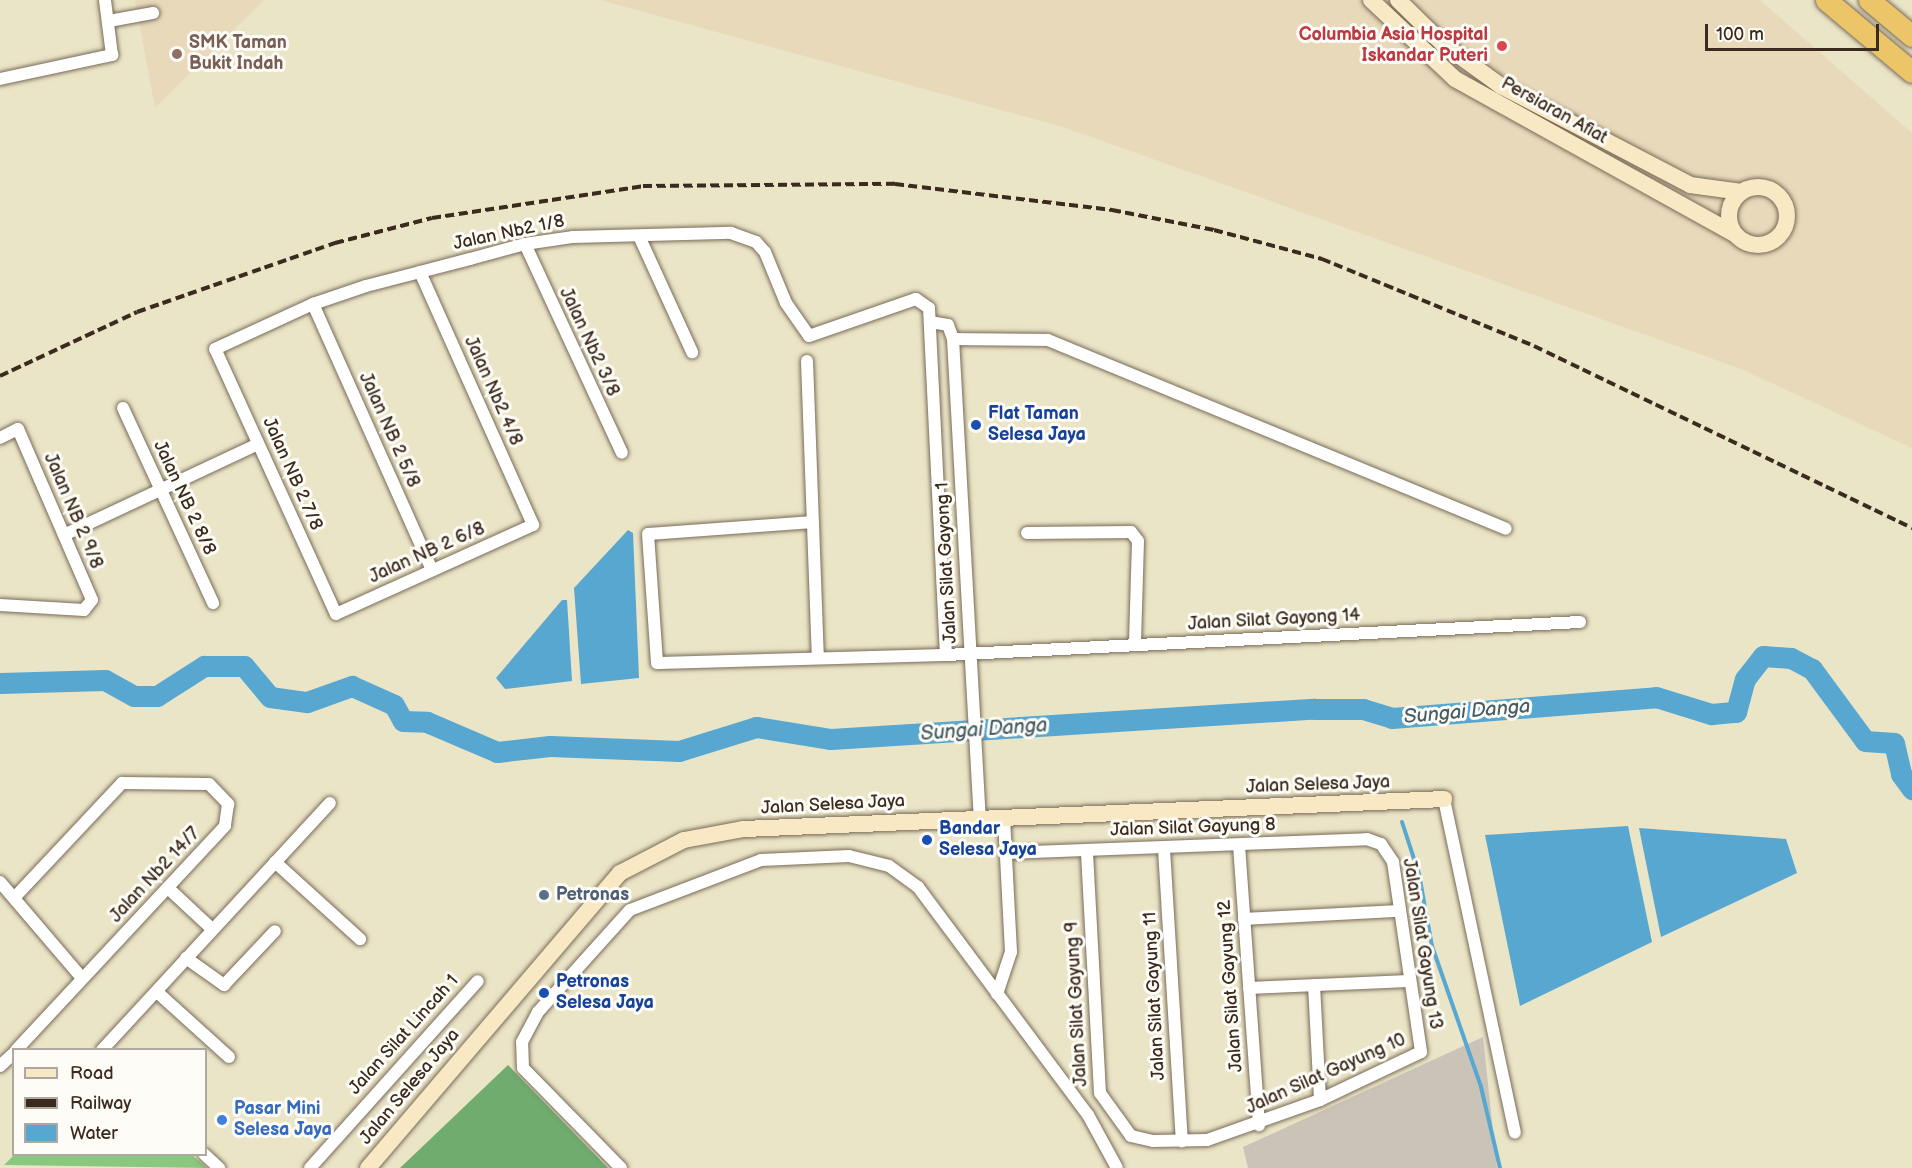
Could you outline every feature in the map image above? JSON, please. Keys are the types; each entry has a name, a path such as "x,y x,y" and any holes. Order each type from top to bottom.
{"highway":[{"path":"1826,0 1912,72"},
{"path":"1869,0 1912,36"}],"street":[{"path":"0,79 111,55 105,0"},
{"name":"Persiaran Afiat","path":"1371,0 1455,79 1735,234 1750,245 1769,243 1786,221 1783,203 1769,189 1742,192 1690,185 1501,86 1443,44 1398,0"},
{"path":"109,21 153,13"},
{"path":"1735,234 1730,207 1742,192"},
{"name":"Jalan Nb2 1/8","path":"215,349 313,304 525,244 639,236 743,235 765,252 786,303 809,336 916,299 925,300 930,322"},
{"path":"639,236 692,352"},
{"name":"Jalan Nb2 3/8","path":"525,244 622,453"},
{"name":"Jalan Nb2 4/8","path":"420,272 533,525"},
{"name":"Jalan NB 2 5/8","path":"313,304 432,570"},
{"path":"946,655 930,322 948,325 953,339 1048,340 1506,529"},
{"name":"Jalan Silat Gayong 1","path":"953,339 980,818"},
{"name":"Jalan NB 2 7/8","path":"215,349 336,614"},
{"path":"807,361 818,658"},
{"name":"Jalan NB 2 8/8","path":"123,408 213,603"},
{"name":"Jalan NB 2 9/8","path":"0,438 18,429 92,600 90,608 0,605"},
{"path":"64,535 258,444"},
{"name":"Jalan Silat Gayong 14","path":"813,522 662,529 646,538 657,663 970,655 1580,622"},
{"name":"Jalan NB 2 6/8","path":"336,614 533,525"},
{"path":"1027,533 1131,532 1138,541 1135,645"},
{"name":"Jalan Nb2 14/7","path":"14,898 122,783 209,784 228,804 225,826 15,1048"},
{"path":"1444,799 1515,1132"},
{"name":"Jalan Selesa Jaya","path":"368,1168 614,880 654,851 744,829 1444,799"},
{"path":"104,1048 330,803"},
{"path":"997,994 1011,952 1004,817"},
{"name":"Jalan Silat Gayung 8","path":"1006,853 1164,849 1367,839 1381,843"},
{"name":"Jalan Silat Gayung 13","path":"1381,843 1393,862 1408,981 1421,1052"},
{"name":"Jalan Silat Gayung 12","path":"1239,845 1259,1125"},
{"name":"Jalan Silat Gayung 11","path":"1164,849 1182,1141"},
{"name":"Jalan Silat Gayung 9","path":"1087,850 1100,1093 1117,1120 1139,1140"},
{"path":"621,1168 523,1068 522,1042 538,1012 630,910 761,860 849,856 889,866 918,886 1088,1115 1117,1168"},
{"path":"275,862 360,939"},
{"path":"0,882 82,978"},
{"path":"168,888 212,929"},
{"path":"1244,919 1398,911"},
{"path":"186,958 224,985 275,931"},
{"name":"Jalan Silat Lincah 1","path":"310,1168 478,981"},
{"path":"1249,988 1408,981"},
{"path":"1314,985 1320,1100"},
{"path":"157,992 229,1057"},
{"name":"Jalan Silat Gayung 10","path":"1139,1140 1207,1140 1259,1125 1320,1100 1421,1052"},
{"path":"205,1156 219,1168"}],"shaded area":[{"name":"SMK Taman Bukit Indah","path":"135,0 264,0 155,108"},
{"path":"600,0 1760,0 1912,133 1912,448 1741,369 1063,127"},
{"path":"1483,1037 1497,1168 1248,1168 1243,1147"}],"green space":[{"path":"508,1065 608,1168 400,1168"},
{"path":"13,1156 193,1156 207,1168 4,1165"}],"water":[{"path":"628,530 633,533 639,678 581,684 574,588"},
{"path":"562,600 567,600 572,681 505,689 496,678"},
{"path":"1628,826 1652,942 1520,1006 1485,835"},
{"path":"1639,828 1786,839 1797,873 1661,937"}],"waterway":[{"name":"Sungai Danga","path":"0,683 105,680 134,696 157,696 204,666 244,666 270,697 307,702 352,686 394,705 403,721 427,722 497,752 550,746 679,751 756,727 831,739 1314,709 1363,709 1392,718 1656,697 1711,714 1736,712 1745,679 1763,656 1791,658 1812,669 1865,741 1894,743 1901,774 1912,789"},
{"path":"1402,822 1419,874 1432,946 1481,1087 1500,1168"}],"railway":[{"path":"0,376 137,312 335,243 432,218 643,186 895,184 1112,210 1214,230 1322,259 1534,346 1912,528"}],"place":[{"name":"Columbia Asia Hospital Iskandar Puteri","path":"1502,46"},
{"name":"SMK Taman Bukit Indah","path":"177,54"},
{"name":"Flat Taman Selesa Jaya","path":"976,425"},
{"name":"Bandar Selesa Jaya","path":"927,840"},
{"name":"Petronas","path":"544,895"},
{"name":"Petronas Selesa Jaya","path":"544,993"},
{"name":"Pasar Mini Selesa Jaya","path":"222,1120"}]}
